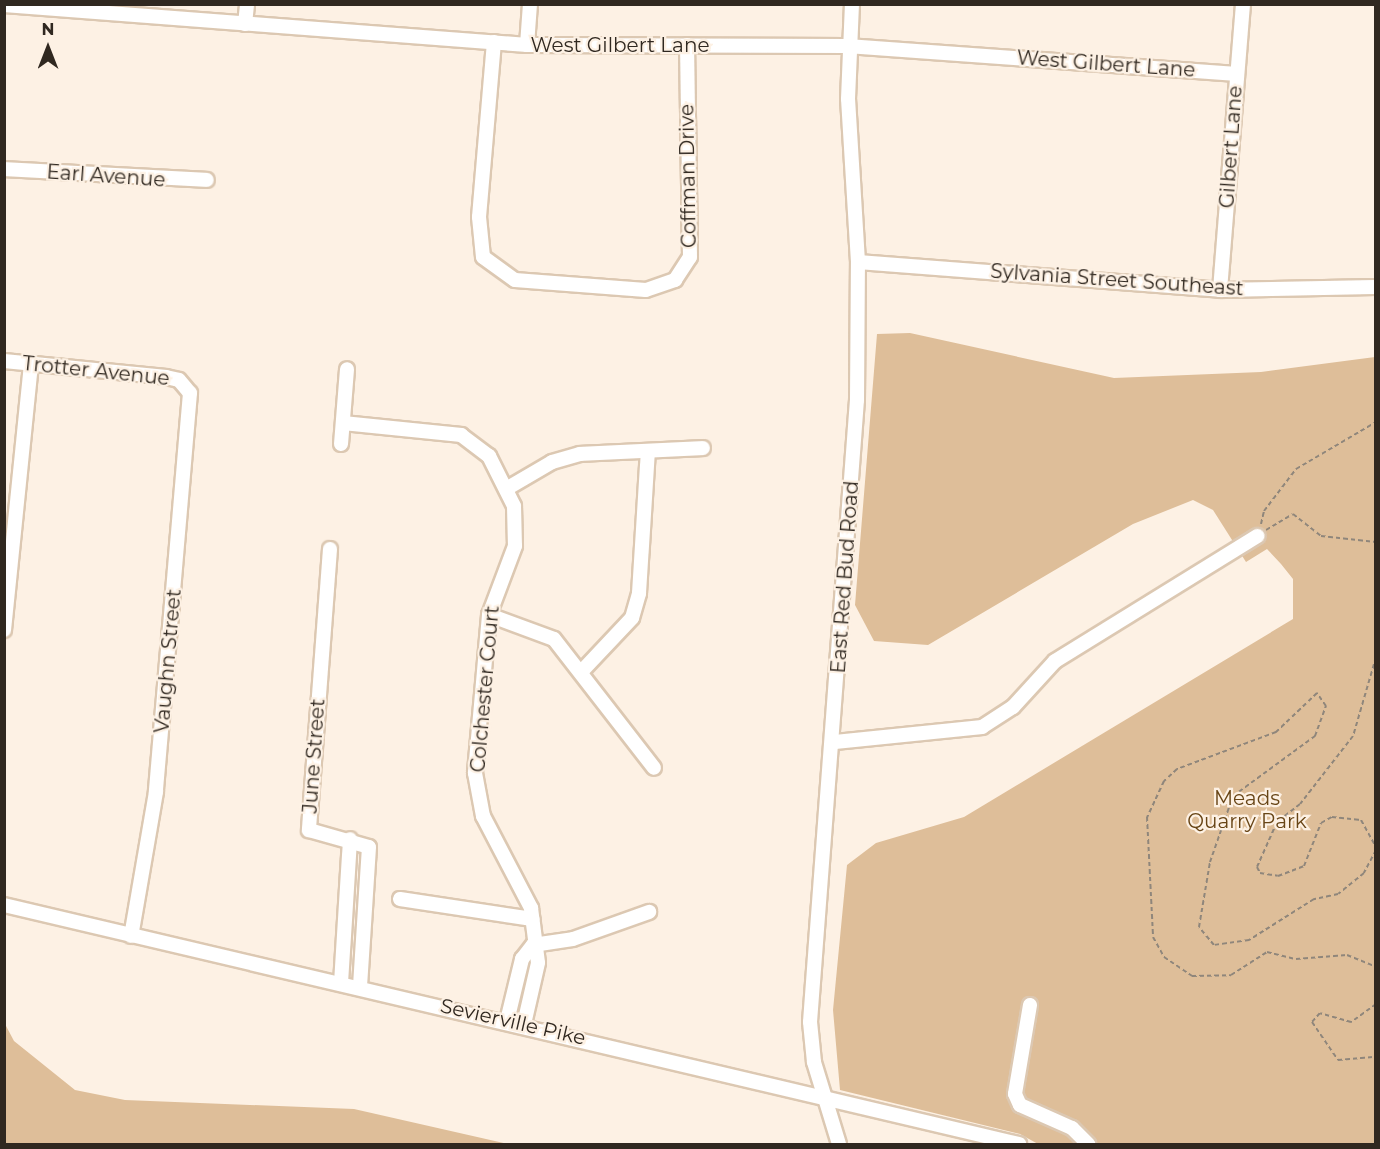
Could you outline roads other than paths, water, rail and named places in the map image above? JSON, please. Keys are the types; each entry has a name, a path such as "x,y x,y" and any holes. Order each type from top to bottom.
{"street":[{"path":"245,24 247,4"},
{"path":"527,45 530,4"},
{"name":"East Red Bud Road","path":"839,1144 824,1095 810,1022 835,742 857,400 858,262 847,46 852,4"},
{"name":"Gilbert Lane","path":"1220,290 1243,4"},
{"name":"West Gilbert Lane","path":"4,5 527,45 847,46 1237,74"},
{"name":"Coffman Drive","path":"494,42 479,217 483,257 515,280 646,290 675,280 690,257 687,45"},
{"name":"Earl Avenue","path":"4,169 207,180"},
{"name":"Sylvania Street Southeast","path":"858,262 1220,290 1376,287"},
{"name":"Trotter Avenue","path":"4,362 166,377 187,385"},
{"path":"4,630 31,364"},
{"path":"341,444 347,369"},
{"name":"Vaughn Street","path":"131,936 158,780 190,404 187,385"},
{"name":"Colchester Court","path":"343,423 461,435 489,456 514,506 515,546 489,615 475,773 477,797 526,891 532,919 533,945 538,963 524,1024"},
{"path":"506,489 552,462 580,454 703,448"},
{"path":"582,671 632,618 639,592 648,451"},
{"path":"835,742 982,726 1013,707 1055,661 1257,536"},
{"name":"June Street","path":"330,549 309,830 350,839"},
{"path":"489,615 554,639 582,671 654,768"},
{"path":"341,983 350,839 369,847 360,988"},
{"path":"400,899 532,919"},
{"name":"Sevierville Pike","path":"4,905 131,936 524,1024 1019,1144"},
{"path":"507,1020 522,959 533,945 573,939 649,912"},
{"path":"1030,1005 1015,1094 1020,1105 1072,1128 1088,1144"}],"park label":[{"name":"Meads Quarry Park","path":"1247,810"}]}
